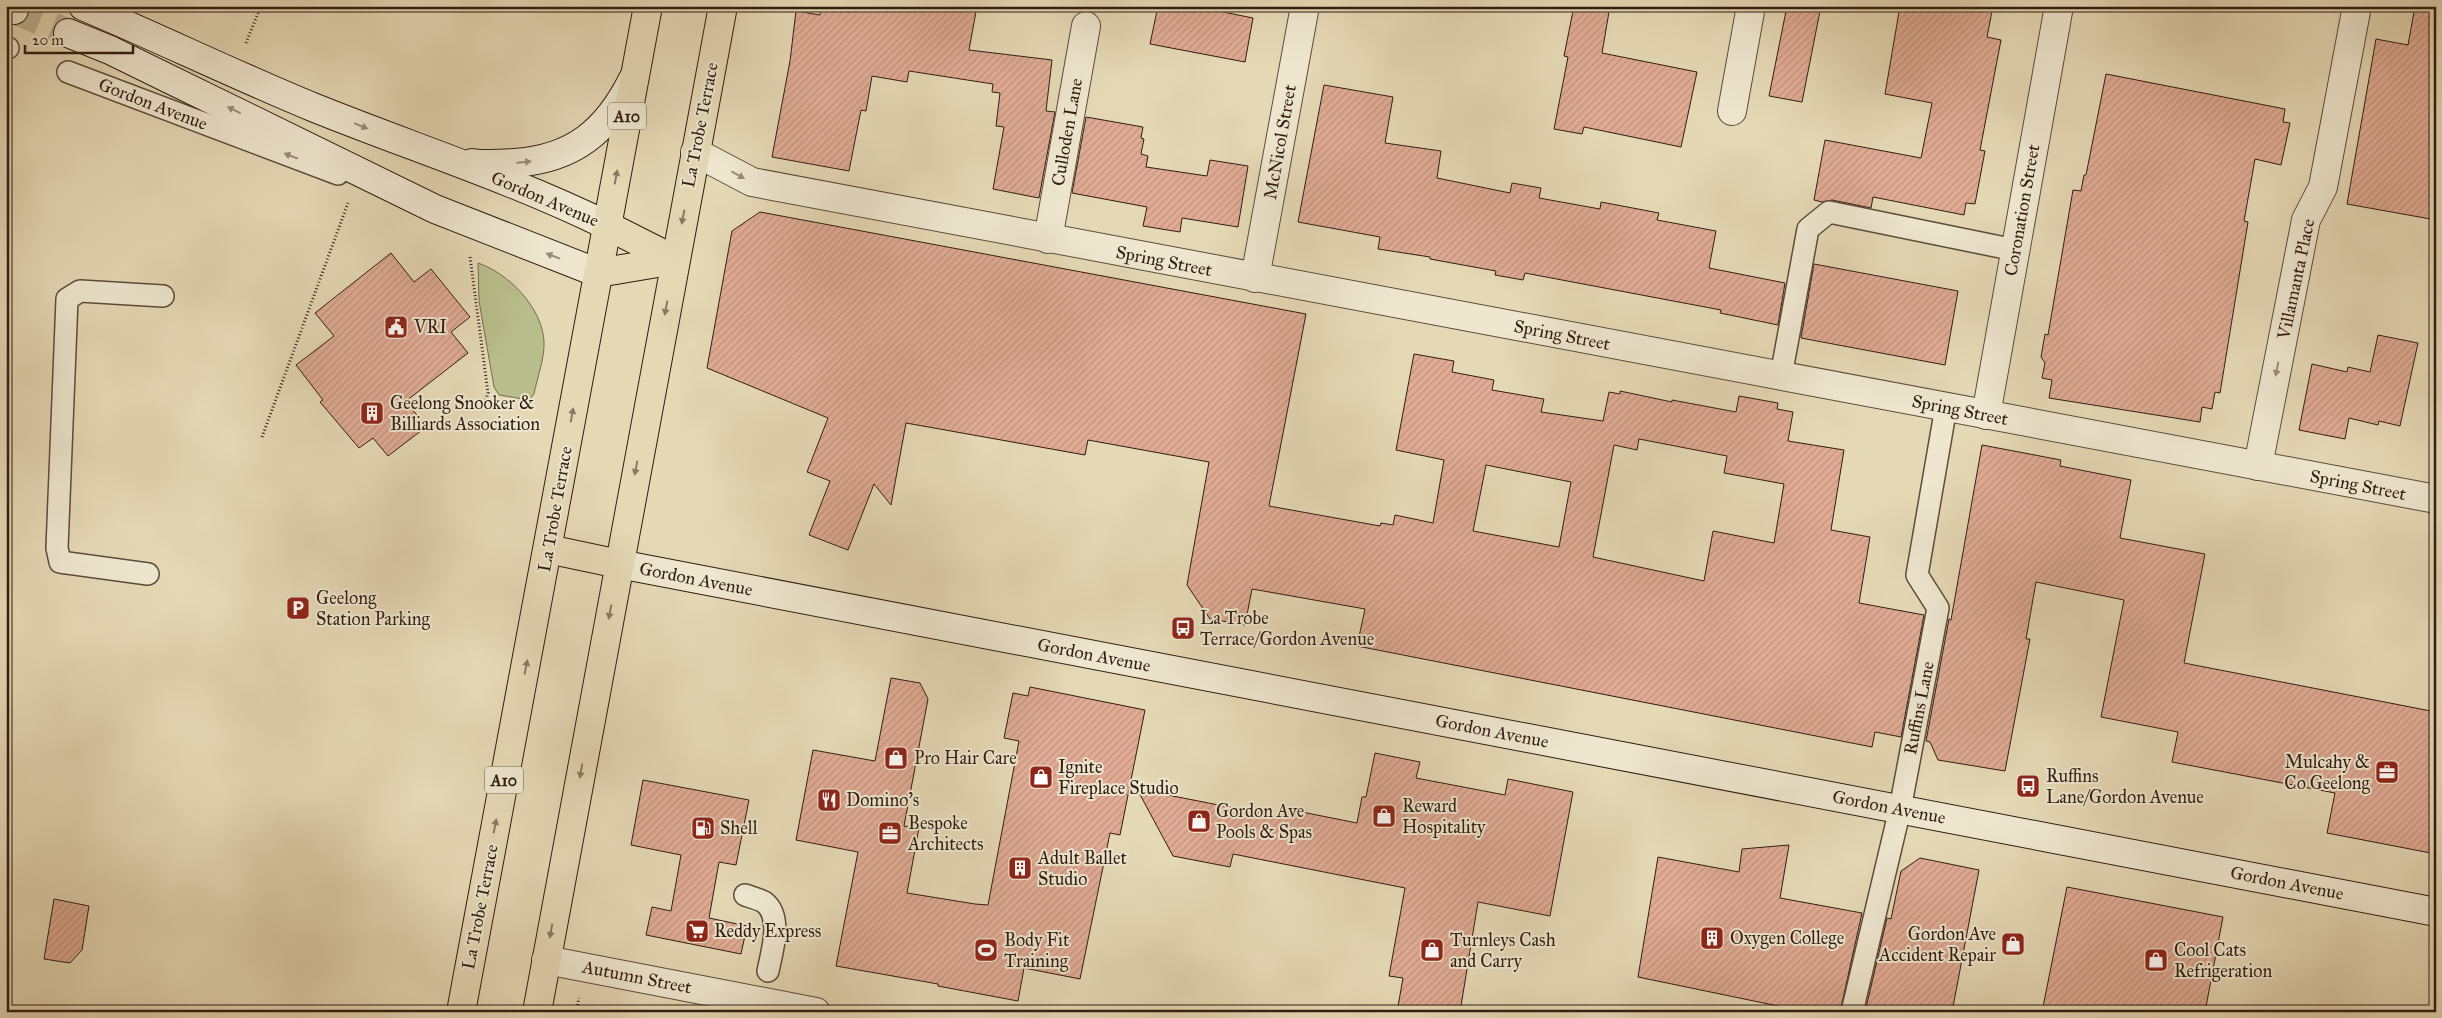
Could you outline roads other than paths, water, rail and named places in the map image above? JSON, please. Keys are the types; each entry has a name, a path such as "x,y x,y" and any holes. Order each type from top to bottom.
{"highway":[{"name":"La Trobe Terrace","path":"461,1012 648,6"},
{"name":"La Trobe Terrace","path":"537,1012 723,6"},
{"name":"Gordon Avenue","path":"606,225 675,260"},
{"path":"598,273 675,260"},
{"name":"Gordon Avenue","path":"548,549 619,564"}],"street":[{"name":"Gordon Avenue","path":"83,6 173,44 242,78 441,158 555,200 606,225"},
{"name":"McNicol Street","path":"1255,278 1305,6"},
{"path":"1732,111 1751,6"},
{"name":"Coronation Street","path":"1986,415 2059,6"},
{"name":"Villamanta Place","path":"2258,466 2306,220 2324,187 2357,6"},
{"name":"Culloden Lane","path":"1048,239 1086,26"},
{"name":"Gordon Avenue","path":"68,33 110,50 435,209 598,273"},
{"name":"Gordon Avenue","path":"110,50 316,108"},
{"path":"441,158 494,164 547,159 568,151 587,140 609,118 634,76"},
{"name":"Spring Street","path":"695,152 752,182 2436,499"},
{"name":"Gordon Avenue","path":"619,564 2436,912"},
{"name":"Autumn Street","path":"546,960 816,1012"}],"lane":[{"name":"Gordon Avenue","path":"68,72 435,209"},
{"path":"1781,376 1808,229 1829,212 2015,250"},
{"path":"148,574 60,562 57,548 67,298 80,291 163,296"},
{"name":"Ruffins Lane","path":"1852,1012 1900,809 1938,608 1917,576 1946,407"},
{"path":"745,895 764,903 773,917 774,938 768,971"}],"tunnel":[{"path":"14,10 68,33"}],"place":[{"name":"VRI","path":"396,327"},
{"name":"Geelong Snooker & Billiards Association","path":"372,413"},
{"name":"Geelong Station Parking","path":"298,608"},
{"name":"La Trobe Terrace/Gordon Avenue","path":"1183,628"},
{"name":"Pro Hair Care","path":"896,758"},
{"name":"Mulcahy & Co Geelong","path":"2387,772"},
{"name":"Ignite Fireplace Studio","path":"1041,777"},
{"name":"Ruffins Lane/Gordon Avenue","path":"2028,786"},
{"name":"Domino's","path":"829,800"},
{"name":"Reward Hospitality","path":"1384,816"},
{"name":"Gordon Ave Pools & Spas","path":"1199,821"},
{"name":"Shell","path":"703,828"},
{"name":"Bespoke Architects","path":"890,833"},
{"name":"Adult Ballet Studio","path":"1020,868"},
{"name":"Reddy Express","path":"697,931"},
{"name":"Oxygen College","path":"1712,938"},
{"name":"Gordon Ave Accident Repair","path":"2013,944"},
{"name":"Body Fit Training","path":"986,950"},
{"name":"Turnleys Cash and Carry","path":"1432,950"},
{"name":"Cool Cats Refrigeration","path":"2156,960"}]}
